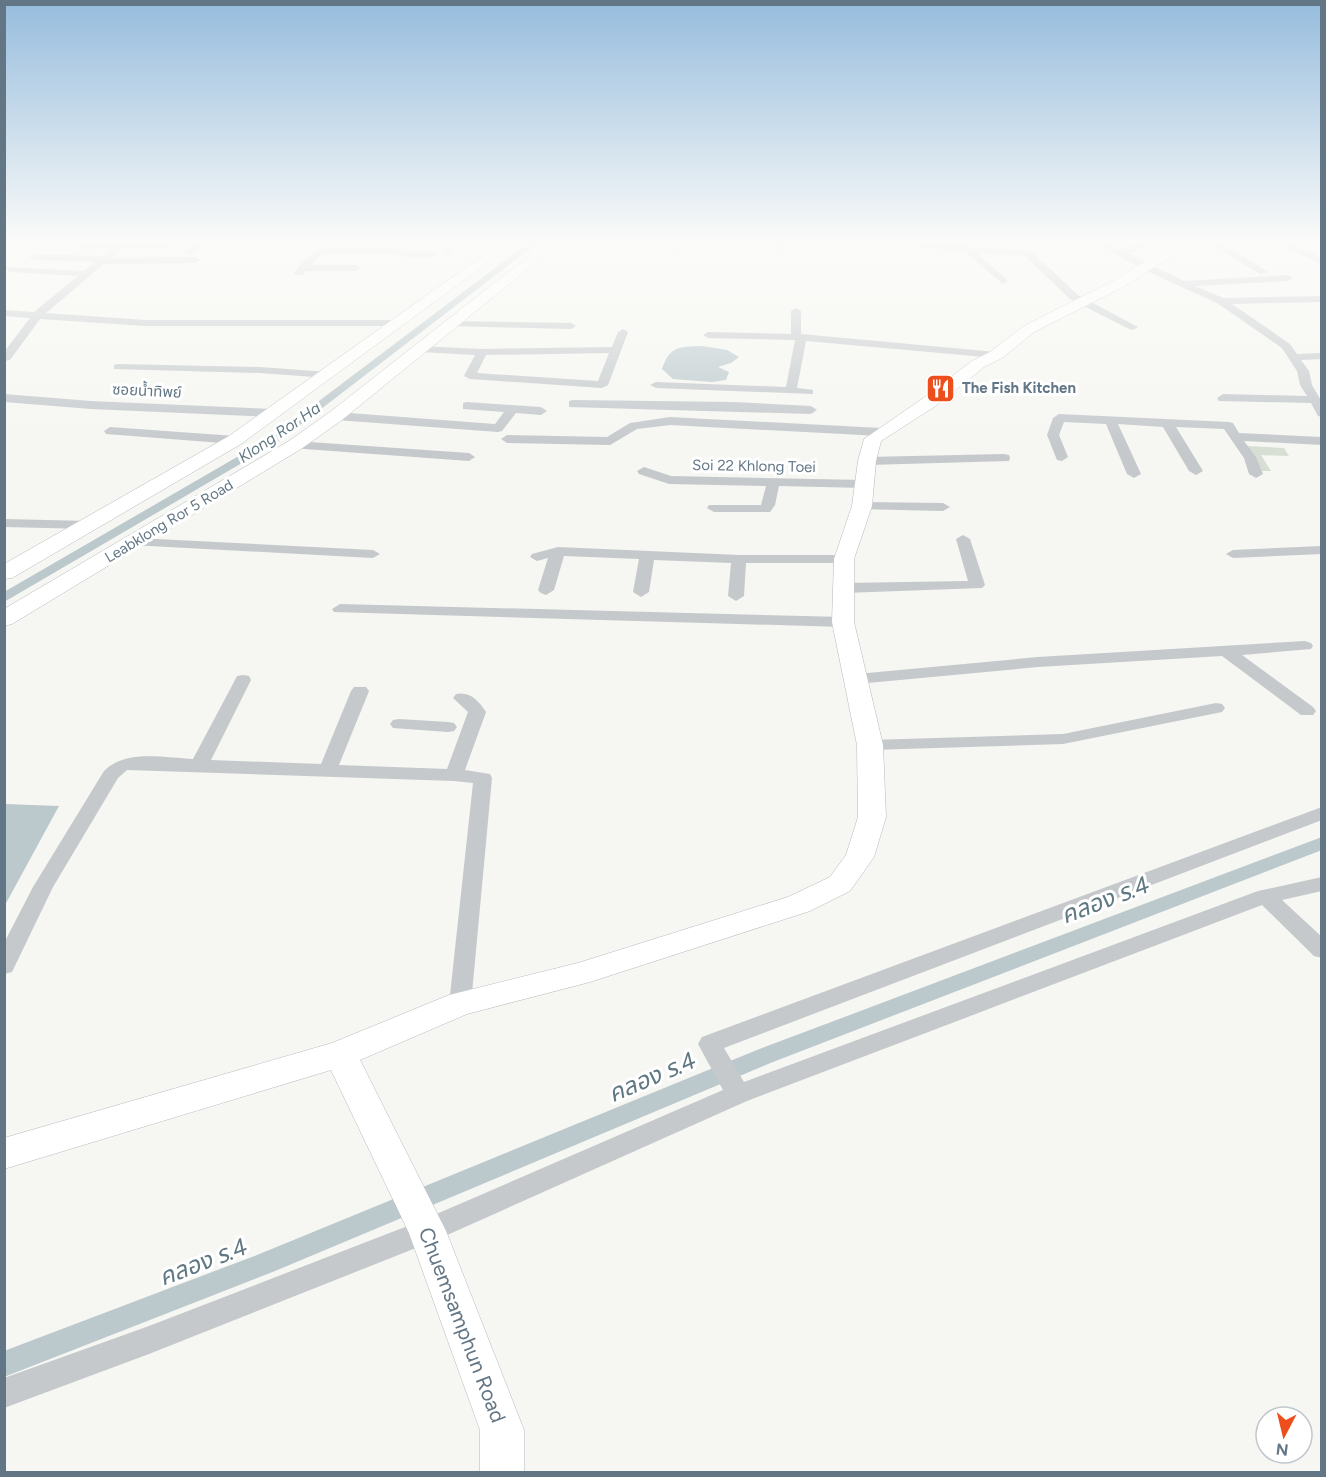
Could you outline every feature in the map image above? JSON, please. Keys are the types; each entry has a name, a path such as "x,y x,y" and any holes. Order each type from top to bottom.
{"street":[{"path":"6,357 43,310"},
{"name":"Leabklong Ror 5 Road","path":"4,573 235,440 415,310"},
{"name":"Leabklong Ror 5 Road","path":"4,619 295,445 336,416 467,310"},
{"path":"4,1154 340,1054 460,1004 579,974 788,908 840,884 860,857 872,817 870,745 843,622 844,560 865,484 873,440 881,432 928,403 978,364 996,355 1029,329 1066,310"},
{"path":"1103,310 1133,327"},
{"path":"1234,310 1286,346 1303,371 1306,385 1322,413"},
{"path":"792,391 799,338 796,311"},
{"path":"4,313 145,323 398,323"},
{"path":"449,324 571,326"},
{"path":"482,352 470,376 602,385 623,332"},
{"path":"708,335 799,338 996,355"},
{"path":"419,349 482,352 616,350"},
{"path":"138,368 154,353"},
{"path":"194,369 209,353"},
{"path":"1294,357 1322,356"},
{"path":"118,367 194,369 263,366 328,375"},
{"path":"656,384 809,392"},
{"path":"1306,385 1322,385"},
{"path":"728,423 734,406 733,391"},
{"name":"ซอยน้ำทิพย์","path":"4,398 273,413"},
{"path":"1223,398 1314,400"},
{"path":"4,409 20,400"},
{"path":"573,404 734,406 811,410"},
{"path":"467,406 541,411"},
{"path":"336,416 498,428 513,408"},
{"path":"1062,457 1053,435 1059,418 1229,426 1234,437 1250,457 1256,474"},
{"path":"1110,420 1134,474"},
{"path":"507,439 599,442 615,439 634,426 670,421 881,432"},
{"path":"1167,423 1196,471"},
{"path":"110,431 235,440"},
{"path":"1234,437 1322,441"},
{"path":"295,445 469,457"},
{"path":"865,484 1004,458"},
{"name":"Soi 22 Khlong Toei","path":"644,471 669,480 865,484"},
{"path":"714,508 765,509 773,483"},
{"path":"865,484 943,507"},
{"path":"4,523 89,525"},
{"path":"844,588 977,585 963,539"},
{"path":"136,542 373,555"},
{"path":"1233,554 1322,550"},
{"path":"537,557 558,551 739,559 844,560"},
{"path":"546,590 558,551"},
{"path":"633,618 647,555"},
{"path":"736,596 739,559"},
{"path":"340,609 843,622"},
{"path":"857,679 1038,662 1305,646"},
{"path":"1226,651 1307,711"},
{"path":"199,766 243,680"},
{"path":"328,770 360,691"},
{"path":"454,775 460,728 477,712 462,698"},
{"path":"870,745 1063,740 1216,708"},
{"path":"399,724 460,728"},
{"path":"4,966 42,887 111,775 120,766 131,763 454,775 483,778 484,782 460,1004"},
{"path":"733,1087 710,1044 1322,813"},
{"path":"4,1393 149,1340 733,1087 1265,896 1322,884"},
{"path":"1265,896 1322,950"},
{"name":"Chuemsamphun Road","path":"340,1054 423,1222 502,1430 502,1473"}],"shaded area":[{"path":"702,346 727,350 739,357 731,363 718,367 729,372 726,380 712,382 673,379 662,369 672,351"},
{"path":"1247,446 1284,448 1289,456 1261,455 1271,471 1262,471"},
{"path":"4,804 59,806 5,905"}],"waterway":[{"name":"Klong Ror Ha","path":"4,598 274,440 445,310"},
{"name":"คลอง ร.4","path":"4,1364 266,1263 765,1056 1322,843"}],"place":[{"name":"The Fish Kitchen","path":"941,388"}]}
